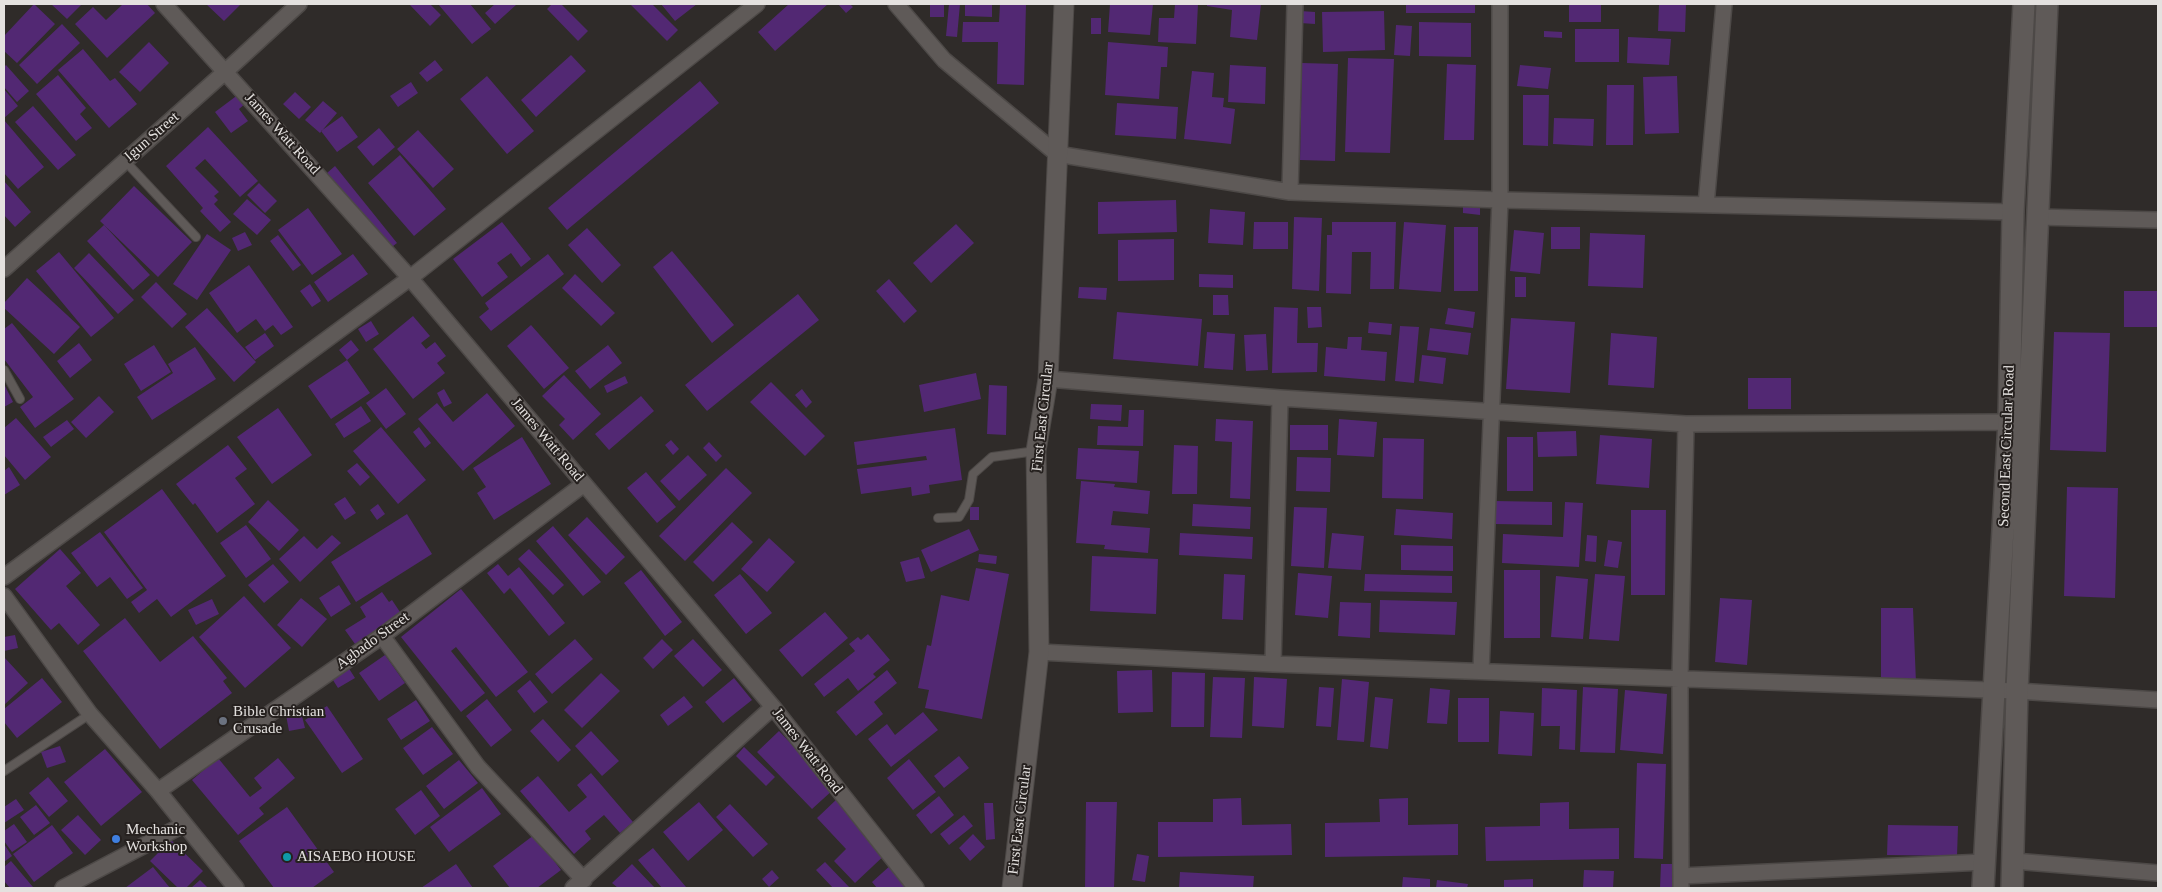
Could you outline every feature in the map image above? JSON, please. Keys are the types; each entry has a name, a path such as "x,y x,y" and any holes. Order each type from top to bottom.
{"main road":[{"name":"Second East Circular Road","path":"1983,888 1996,691 2009,422 2012,212 2024,4"},
{"name":"Second East Circular Road","path":"2012,888 2017,691 2047,4"}],"street":[{"name":"James Watt Road","path":"164,4 410,278 773,707 916,888"},
{"name":"Igun Street","path":"4,269 226,72 299,4"},
{"path":"4,577 410,278 757,4"},
{"path":"896,4 944,60 1057,154 1290,192 1500,200 2012,212"},
{"name":"First East Circular","path":"1012,888 1039,652 1036,451 1048,379 1064,4"},
{"path":"1290,192 1295,4"},
{"path":"1481,671 1500,200 1500,4"},
{"path":"1706,205 1724,4"},
{"path":"2037,217 2158,220"},
{"path":"1048,379 1280,398 1686,424 2009,422 2028,438"},
{"path":"1273,664 1280,398"},
{"path":"1686,424 1680,679 1680,882 1984,862"},
{"name":"Agbado Street","path":"158,791 382,636 584,484"},
{"path":"4,596 90,714 158,791 236,888"},
{"path":"382,636 478,767 579,884 773,707"},
{"path":"1039,652 1273,664 2017,691 2158,700"},
{"path":"63,888 183,824"},
{"path":"2014,861 2158,873"}],"lane":[{"path":"125,161 196,237"},
{"path":"4,370 20,399"},
{"path":"938,518 959,517 970,500 973,474 992,457 1036,451"},
{"path":"4,771 90,714"}],"building":[{"path":"34,4 55,24 17,63 4,51 4,36"},
{"path":"51,4 82,4 67,19"},
{"path":"123,4 147,4 155,13 107,58 75,24 93,7 106,20"},
{"path":"206,4 241,4 224,21"},
{"path":"430,4 441,15 430,26 410,5"},
{"path":"438,4 470,4 491,29 472,44"},
{"path":"495,4 516,5 495,24 485,13"},
{"path":"552,4 561,4 588,31 578,41 547,9"},
{"path":"630,4 652,4 678,30 667,41"},
{"path":"661,4 697,4 675,21"},
{"path":"789,4 828,4 775,51 758,32"},
{"path":"838,4 850,4 853,7 846,13"},
{"path":"930,4 944,4 944,17 930,17"},
{"path":"949,4 960,4 957,37 946,36"},
{"path":"965,4 992,4 992,17 965,16"},
{"path":"1000,4 1026,4 1024,85 997,84 998,42 962,42 963,22 999,22"},
{"path":"1110,4 1153,4 1150,35 1108,32"},
{"path":"1175,4 1198,4 1196,44 1158,42 1159,18 1174,18"},
{"path":"1207,4 1261,4 1257,40 1230,37 1232,10 1207,6"},
{"path":"1406,4 1475,4 1475,13 1406,13"},
{"path":"1569,4 1601,4 1601,22 1569,22"},
{"path":"1659,4 1686,4 1685,32 1658,31"},
{"path":"1300,11 1315,12 1315,24 1300,23"},
{"path":"1384,11 1385,50 1323,52 1322,12"},
{"path":"1091,18 1101,18 1101,34 1091,34"},
{"path":"1419,22 1471,23 1471,57 1419,56"},
{"path":"62,24 80,43 37,84 19,65"},
{"path":"1396,25 1412,26 1410,56 1394,55"},
{"path":"1575,29 1619,29 1619,62 1575,62"},
{"path":"1544,31 1562,32 1562,38 1544,37"},
{"path":"1628,37 1671,39 1669,65 1627,63"},
{"path":"149,42 169,63 140,92 119,72"},
{"path":"1108,42 1168,47 1167,67 1161,67 1159,99 1105,95"},
{"path":"83,49 110,81 115,78 137,104 109,128 58,70"},
{"path":"571,55 586,71 536,117 521,100"},
{"path":"1348,58 1394,59 1390,153 1345,152"},
{"path":"435,60 443,70 427,82 419,73"},
{"path":"1302,63 1338,64 1335,161 1300,160"},
{"path":"1447,64 1476,65 1474,140 1444,140"},
{"path":"6,65 29,91 17,102 4,87 4,67"},
{"path":"1230,65 1266,67 1265,104 1228,102"},
{"path":"1520,65 1551,68 1548,89 1517,86"},
{"path":"1192,71 1214,73 1212,97 1224,98 1223,107 1235,109 1231,144 1184,139"},
{"path":"58,75 86,108 80,114 92,128 76,141 36,94"},
{"path":"487,76 534,131 507,154 460,99"},
{"path":"1677,76 1679,133 1645,134 1643,77"},
{"path":"700,81 719,103 567,230 548,208"},
{"path":"411,82 418,93 398,107 390,96"},
{"path":"1607,85 1634,85 1633,145 1606,145"},
{"path":"4,89 18,106 4,118"},
{"path":"295,92 311,107 299,119 283,104"},
{"path":"239,94 246,103 239,109 248,121 231,133 215,112"},
{"path":"1523,95 1549,95 1548,146 1523,145"},
{"path":"323,101 337,113 320,133 305,120"},
{"path":"1117,103 1178,107 1176,139 1115,135"},
{"path":"33,106 76,155 58,170 15,122"},
{"path":"342,116 358,137 337,152 321,131"},
{"path":"1554,118 1594,119 1593,146 1553,144"},
{"path":"4,120 44,167 18,189 4,173"},
{"path":"208,127 258,181 240,197 205,159 195,168 219,192 214,196 218,200 214,204 231,222 220,232 200,211 203,208 166,166"},
{"path":"379,128 395,147 373,166 357,147"},
{"path":"418,130 454,169 433,188 397,149"},
{"path":"400,155 446,209 414,236 368,183"},
{"path":"335,166 397,243 388,250 327,173"},
{"path":"4,181 31,212 15,227 4,215"},
{"path":"259,183 277,201 265,213 247,195"},
{"path":"134,186 192,242 158,277 100,221"},
{"path":"247,199 271,220 257,235 233,214"},
{"path":"1176,200 1177,232 1098,234 1098,202"},
{"path":"1463,202 1480,204 1480,215 1463,213"},
{"path":"308,208 342,254 312,275 278,230"},
{"path":"1210,209 1245,212 1243,245 1208,243"},
{"path":"1294,217 1322,218 1319,291 1292,289"},
{"path":"502,222 531,259 521,267 511,253 497,263 508,277 482,297 453,259"},
{"path":"1254,222 1288,222 1288,249 1253,249"},
{"path":"1332,222 1396,222 1394,289 1370,289 1371,252 1352,252 1351,294 1326,293 1327,235 1332,235"},
{"path":"1404,222 1446,225 1441,292 1399,289"},
{"path":"956,224 974,243 931,283 913,263"},
{"path":"104,225 150,275 133,290 87,241"},
{"path":"1454,227 1478,227 1478,291 1454,291"},
{"path":"1551,227 1580,227 1580,249 1551,249"},
{"path":"587,228 621,265 602,283 568,245"},
{"path":"1514,230 1544,233 1540,274 1510,271"},
{"path":"245,232 252,245 238,251 232,238"},
{"path":"1590,233 1645,235 1643,288 1588,286"},
{"path":"207,234 231,250 197,300 173,284"},
{"path":"278,235 301,265 293,271 270,241"},
{"path":"1174,239 1174,280 1118,281 1118,240"},
{"path":"672,251 734,325 712,343 653,267"},
{"path":"59,252 114,318 91,337 36,271"},
{"path":"89,253 134,300 118,314 74,268"},
{"path":"353,254 368,274 328,302 314,282"},
{"path":"548,254 564,274 491,331 479,317 489,309 485,303"},
{"path":"249,265 293,327 281,335 273,325 265,331 256,319 237,333 209,293"},
{"path":"575,274 615,313 601,326 562,288"},
{"path":"1199,274 1233,275 1233,288 1199,287"},
{"path":"1515,277 1526,277 1526,297 1515,297"},
{"path":"27,278 80,327 54,354 4,308 4,303"},
{"path":"889,279 917,311 904,323 876,291"},
{"path":"156,282 187,314 172,328 141,297"},
{"path":"310,284 321,301 312,307 300,291"},
{"path":"1079,287 1107,288 1106,300 1078,298"},
{"path":"2124,291 2158,291 2158,327 2124,327"},
{"path":"798,294 819,320 707,411 685,385"},
{"path":"1213,295 1228,295 1229,315 1213,315"},
{"path":"1274,307 1298,308 1297,343 1318,343 1317,372 1272,373"},
{"path":"1307,307 1321,307 1322,327 1308,328"},
{"path":"207,308 256,362 234,382 185,327"},
{"path":"1448,308 1475,312 1473,328 1445,324"},
{"path":"1117,312 1202,319 1198,366 1113,359"},
{"path":"413,316 430,336 421,343 426,349 435,342 446,356 437,363 445,373 413,399 373,349"},
{"path":"1511,318 1575,322 1570,393 1506,389"},
{"path":"371,321 379,334 366,342 358,329"},
{"path":"1369,322 1392,324 1391,335 1368,333"},
{"path":"12,323 74,399 35,428 20,407 33,397 4,359 4,329"},
{"path":"531,325 569,368 544,389 507,346"},
{"path":"1400,326 1419,327 1414,383 1395,381"},
{"path":"1430,328 1471,333 1468,355 1427,350"},
{"path":"1207,332 1235,334 1233,370 1204,368"},
{"path":"2054,332 2110,333 2106,452 2050,450"},
{"path":"265,333 274,346 255,360 245,347"},
{"path":"1611,333 1657,337 1654,388 1608,385"},
{"path":"1266,334 1268,370 1246,371 1244,335"},
{"path":"1348,337 1362,337 1361,350 1387,352 1385,381 1324,376 1326,347 1347,349"},
{"path":"351,340 359,350 347,360 339,350"},
{"path":"79,343 92,360 70,378 57,361"},
{"path":"154,345 171,372 141,391 124,364"},
{"path":"608,345 622,363 590,389 575,371"},
{"path":"195,347 216,379 152,420 137,397 173,373 168,364"},
{"path":"1422,355 1446,358 1443,384 1419,381"},
{"path":"347,360 370,393 331,419 308,386"},
{"path":"976,373 981,399 924,412 919,385"},
{"path":"564,375 601,414 573,440 559,425 565,419 542,396"},
{"path":"625,376 628,383 607,393 604,386"},
{"path":"1748,378 1791,378 1791,409 1748,409"},
{"path":"771,382 825,436 805,456 750,402"},
{"path":"4,384 13,402 4,407"},
{"path":"989,385 1007,386 1006,435 987,434"},
{"path":"386,388 406,414 386,429 366,403"},
{"path":"444,389 452,403 444,407 437,393"},
{"path":"802,389 812,402 806,408 795,395"},
{"path":"487,393 515,426 463,471 418,419 437,403 453,422"},
{"path":"99,396 114,412 86,438 71,422"},
{"path":"641,396 654,411 609,450 595,434"},
{"path":"1091,404 1122,405 1121,421 1090,419"},
{"path":"361,406 371,421 344,438 335,424"},
{"path":"278,408 312,455 272,484 237,437"},
{"path":"1129,410 1144,410 1143,446 1097,445 1098,426 1128,427"},
{"path":"16,418 51,457 25,480 4,455 4,428"},
{"path":"1216,419 1253,421 1250,499 1230,498 1232,442 1215,441"},
{"path":"1339,419 1377,422 1374,457 1337,455"},
{"path":"67,420 74,429 51,447 43,437"},
{"path":"1290,425 1328,425 1328,450 1290,450"},
{"path":"381,427 426,480 398,504 353,451"},
{"path":"419,427 431,443 425,448 413,432"},
{"path":"955,428 962,480 929,485 930,493 912,496 911,487 861,494 857,469 927,460 926,456 857,465 854,442"},
{"path":"1576,431 1577,456 1538,457 1537,432"},
{"path":"1600,435 1652,439 1649,488 1596,484"},
{"path":"522,437 551,484 494,520 477,493 486,487 473,468"},
{"path":"1507,437 1533,437 1533,491 1507,491"},
{"path":"1383,438 1424,439 1423,499 1382,498"},
{"path":"671,440 679,449 673,455 665,445"},
{"path":"709,442 722,456 716,462 703,448"},
{"path":"228,445 247,469 235,478 255,504 217,533 195,503 193,505 176,484"},
{"path":"1174,445 1198,446 1197,494 1172,494"},
{"path":"1078,448 1139,451 1137,483 1076,479"},
{"path":"688,455 707,475 679,501 660,481"},
{"path":"1297,457 1331,458 1330,492 1296,491"},
{"path":"357,463 370,477 360,486 347,471"},
{"path":"9,467 20,485 4,495 4,471"},
{"path":"726,468 752,493 685,561 659,536"},
{"path":"646,472 676,507 657,523 627,488"},
{"path":"1081,481 1115,484 1114,487 1150,491 1148,514 1113,511 1111,525 1150,528 1148,553 1104,549 1105,545 1076,543"},
{"path":"2067,487 2118,488 2115,598 2064,596"},
{"path":"162,489 226,576 171,617 157,599 139,613 131,602 147,590 104,532"},
{"path":"345,497 356,513 345,520 334,504"},
{"path":"268,500 299,530 279,551 248,522"},
{"path":"1494,501 1552,502 1552,525 1494,524"},
{"path":"1565,502 1583,503 1579,567 1502,563 1503,534 1563,537"},
{"path":"378,504 385,514 377,520 370,510"},
{"path":"1193,504 1251,507 1250,529 1192,526"},
{"path":"970,507 979,507 979,520 970,520"},
{"path":"1294,507 1327,508 1324,568 1291,566"},
{"path":"1396,509 1453,513 1452,539 1394,535"},
{"path":"1631,510 1666,510 1665,595 1631,595"},
{"path":"407,514 432,554 356,602 331,562"},
{"path":"587,517 625,557 606,575 568,535"},
{"path":"732,522 753,542 713,582 693,562"},
{"path":"246,525 271,559 246,578 220,543"},
{"path":"553,526 601,582 583,596 536,541"},
{"path":"969,529 979,550 931,572 921,550"},
{"path":"100,532 143,588 127,599 110,577 97,587 71,553"},
{"path":"1180,533 1253,537 1252,559 1179,555"},
{"path":"1332,533 1364,536 1361,570 1328,568"},
{"path":"332,535 341,543 300,582 279,559 304,536 317,549"},
{"path":"1587,535 1597,536 1596,562 1585,561"},
{"path":"769,538 795,562 767,592 741,569"},
{"path":"1608,540 1622,542 1618,568 1604,566"},
{"path":"1401,545 1453,546 1453,571 1401,570"},
{"path":"60,549 81,573 66,586 100,625 78,645 59,623 51,630 15,589"},
{"path":"529,549 564,585 553,595 518,559"},
{"path":"979,554 997,556 996,564 978,562"},
{"path":"1092,556 1158,559 1156,614 1090,611"},
{"path":"919,557 925,578 906,582 900,562"},
{"path":"273,564 289,582 264,603 248,585"},
{"path":"498,564 508,576 519,567 565,623 549,636 510,588 504,594 487,573"},
{"path":"976,568 1009,574 982,719 925,708 929,690 918,688 927,645 931,646 941,595 969,601"},
{"path":"641,570 682,622 665,636 624,583"},
{"path":"1504,570 1540,570 1540,638 1504,638"},
{"path":"1298,573 1332,576 1328,618 1295,615"},
{"path":"740,574 772,613 746,634 714,595"},
{"path":"1224,574 1245,575 1243,620 1222,619"},
{"path":"1365,574 1452,576 1452,593 1364,591"},
{"path":"1595,574 1625,576 1619,641 1589,639"},
{"path":"1556,576 1588,579 1583,639 1551,637"},
{"path":"339,585 351,604 331,617 319,598"},
{"path":"461,589 528,672 496,697 456,647 451,651 485,693 461,712 401,637"},
{"path":"382,592 389,602 392,600 402,615 355,644 345,630 366,617 360,607"},
{"path":"244,596 291,648 245,688 199,637"},
{"path":"301,598 327,619 302,647 277,625"},
{"path":"1720,598 1752,600 1747,665 1715,662"},
{"path":"212,599 219,614 196,625 188,610"},
{"path":"1380,600 1457,602 1455,635 1379,632"},
{"path":"1340,602 1371,603 1370,638 1338,636"},
{"path":"1881,608 1913,608 1916,683 1881,680"},
{"path":"825,612 848,638 802,677 779,650"},
{"path":"125,618 160,662 193,636 227,678 223,681 232,693 160,749 83,651"},
{"path":"868,634 890,660 873,674 876,677 858,691 848,678 824,697 814,684 855,651 849,644 858,637 861,640"},
{"path":"15,635 18,648 4,651 4,637"},
{"path":"575,639 593,659 552,694 535,674"},
{"path":"662,639 673,650 653,669 643,658"},
{"path":"693,639 722,670 703,687 674,656"},
{"path":"385,655 405,683 379,701 359,673"},
{"path":"4,657 28,683 4,705"},
{"path":"348,667 355,678 338,688 331,677"},
{"path":"887,670 897,683 874,702 883,714 856,736 836,712"},
{"path":"1152,670 1153,712 1118,713 1117,671"},
{"path":"1172,672 1205,673 1204,727 1171,727"},
{"path":"601,673 620,691 582,728 564,710"},
{"path":"1213,677 1245,678 1242,738 1210,737"},
{"path":"1254,677 1287,679 1284,728 1252,726"},
{"path":"42,678 62,702 17,738 4,722 4,709"},
{"path":"734,678 752,700 723,723 705,702"},
{"path":"1342,679 1369,682 1364,742 1337,740"},
{"path":"530,680 548,702 534,713 517,691"},
{"path":"1319,687 1334,688 1331,727 1316,726"},
{"path":"1583,687 1618,689 1615,753 1580,752"},
{"path":"1430,688 1450,690 1447,724 1427,723"},
{"path":"1542,688 1577,690 1575,750 1559,749 1560,726 1541,726"},
{"path":"1625,690 1667,694 1663,754 1620,750"},
{"path":"684,696 693,707 668,726 660,715"},
{"path":"1375,697 1393,699 1388,749 1370,747"},
{"path":"1458,698 1489,698 1489,742 1458,742"},
{"path":"487,699 512,730 491,747 466,716"},
{"path":"416,700 430,721 401,740 387,719"},
{"path":"327,706 363,759 342,773 305,720"},
{"path":"1500,711 1534,713 1532,756 1498,754"},
{"path":"301,712 305,728 289,731 286,715"},
{"path":"923,712 938,730 891,767 868,739 887,724 895,735"},
{"path":"543,719 571,750 558,762 530,731"},
{"path":"432,727 453,754 423,775 403,748"},
{"path":"591,731 619,761 602,776 575,746"},
{"path":"779,731 834,789 812,809 757,752"},
{"path":"60,746 66,762 47,768 41,752"},
{"path":"744,747 775,777 766,786 736,756"},
{"path":"105,749 142,792 101,826 64,782"},
{"path":"959,756 969,768 944,788 934,776"},
{"path":"218,758 250,797 262,788 254,778 278,758 295,778 259,808 264,814 238,835 192,780"},
{"path":"909,759 936,792 913,810 887,778"},
{"path":"459,760 478,783 444,809 426,786"},
{"path":"1637,763 1666,764 1663,859 1634,858"},
{"path":"591,773 633,822 620,833 604,815 585,831 591,839 574,854 520,791 538,776 569,812 587,797 577,785"},
{"path":"48,777 68,801 49,817 29,793"},
{"path":"482,788 501,814 449,852 430,827"},
{"path":"421,790 440,816 415,835 395,809"},
{"path":"939,796 954,815 931,834 916,815"},
{"path":"838,798 889,851 855,883 834,861 846,849 817,818"},
{"path":"1241,798 1242,825 1291,824 1292,855 1158,857 1158,822 1213,822 1213,799"},
{"path":"1408,798 1408,825 1458,824 1458,855 1325,857 1325,823 1380,822 1379,799"},
{"path":"16,799 24,810 4,823 4,807"},
{"path":"699,802 723,830 688,861 663,832"},
{"path":"1086,802 1117,802 1114,888 1085,888"},
{"path":"1569,802 1569,829 1619,828 1619,859 1486,861 1485,827 1540,826 1540,803"},
{"path":"984,803 993,803 995,839 986,840"},
{"path":"730,804 768,844 753,857 716,817"},
{"path":"36,805 50,823 34,835 20,817"},
{"name":"AISAEBO HOUSE","path":"287,807 334,872 312,888 274,888 239,841"},
{"path":"78,815 101,840 85,855 61,830"},
{"path":"964,815 973,826 949,845 940,834"},
{"path":"14,824 27,842 12,852 4,841 4,831"},
{"path":"52,825 73,853 34,882 13,854"},
{"path":"1888,825 1958,826 1957,856 1887,855"},
{"path":"973,834 985,847 970,861 959,848"},
{"path":"534,835 561,870 537,888 510,888 493,866"},
{"path":"171,840 203,871 186,888 178,888 150,861"},
{"path":"4,844 12,856 4,862"},
{"path":"653,848 685,888 662,888 638,860"},
{"path":"1137,854 1149,856 1145,882 1132,880"},
{"path":"11,861 33,887 10,888 4,881 4,867"},
{"path":"825,862 850,888 833,888 816,870"},
{"path":"456,864 473,888 421,888"},
{"path":"632,864 655,888 618,888 612,883"},
{"path":"892,864 914,888 877,888 872,882"},
{"path":"1661,864 1682,864 1682,888 1660,888"},
{"path":"153,867 170,888 125,888"},
{"path":"772,870 779,878 769,887 762,879"},
{"path":"1584,870 1614,871 1613,888 1583,888"},
{"path":"1180,872 1254,876 1253,888 1179,888"},
{"path":"1403,877 1430,879 1430,888 1402,888"},
{"path":"1533,879 1533,888 1504,888 1504,880"},
{"path":"200,880 208,888 191,888"},
{"path":"1437,880 1468,884 1467,888 1436,888"}],"place":[{"name":"Bible Christian Crusade","path":"223,721"},
{"name":"Mechanic Workshop","path":"116,839"},
{"name":"AISAEBO HOUSE","path":"287,857"}]}
